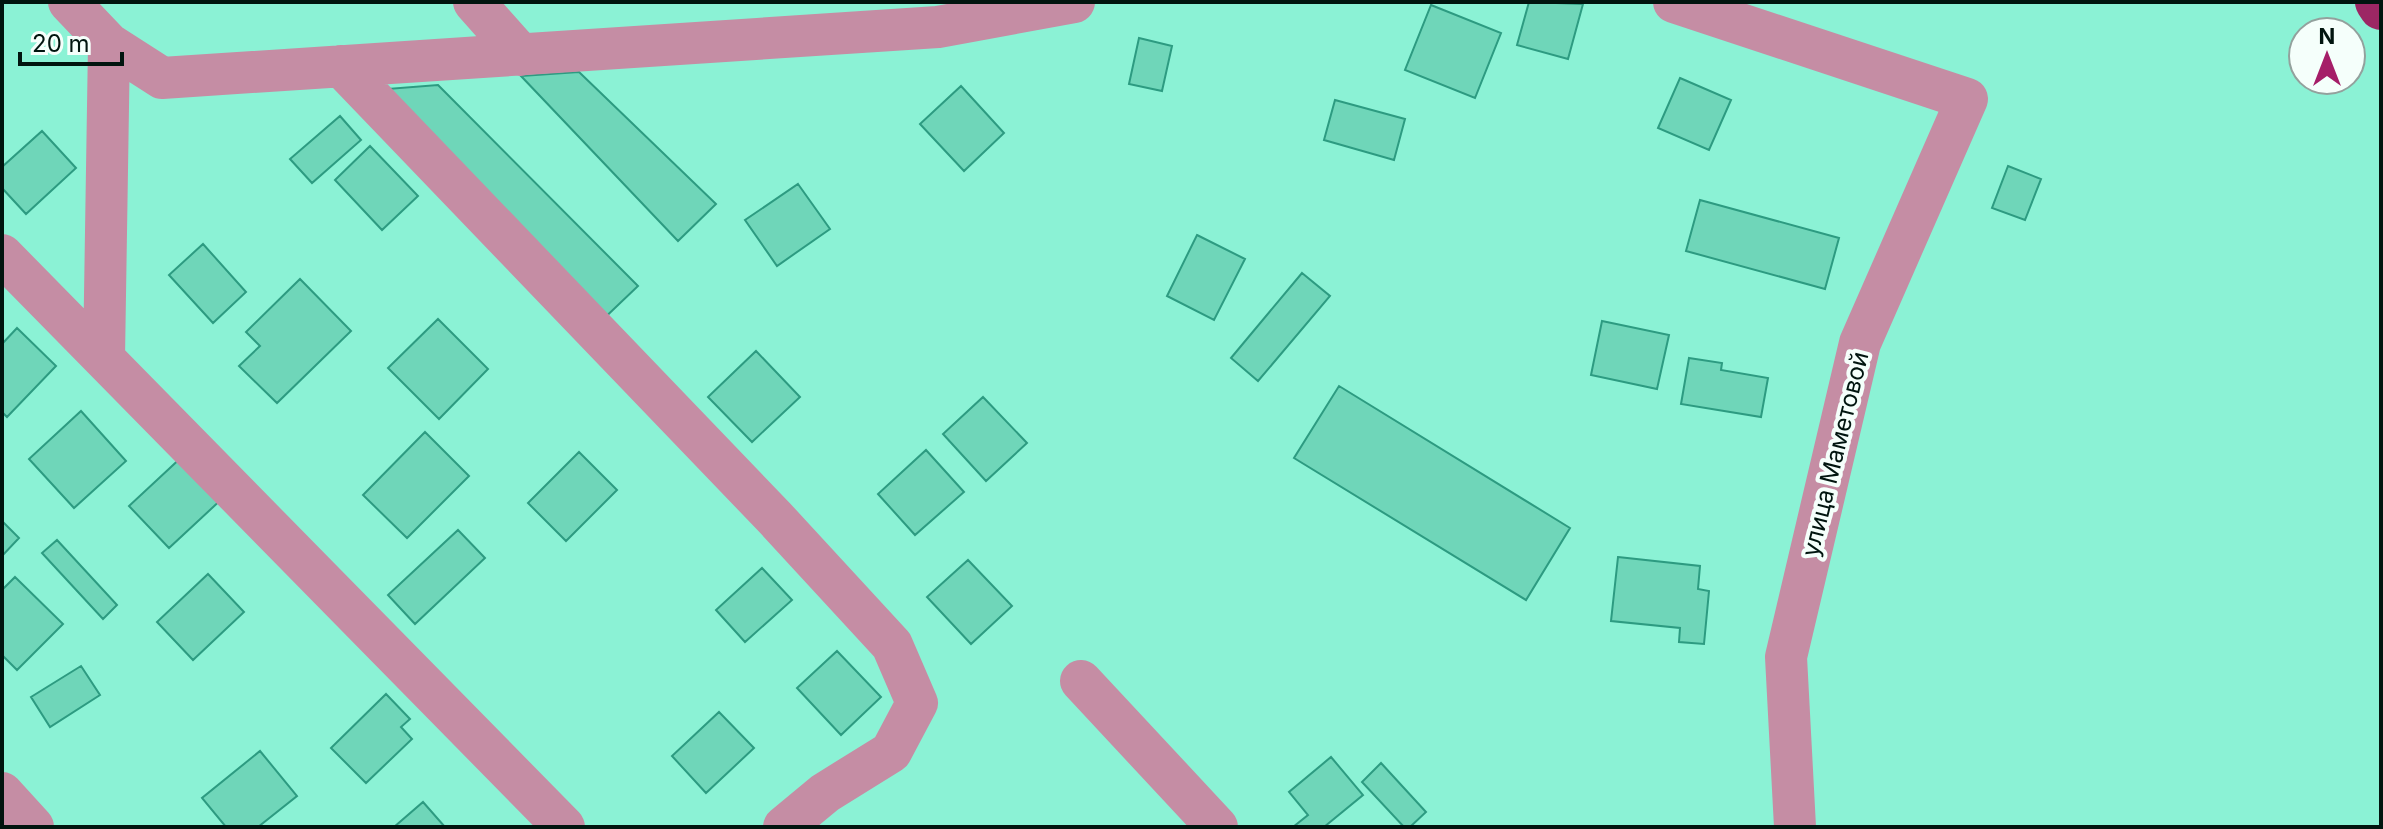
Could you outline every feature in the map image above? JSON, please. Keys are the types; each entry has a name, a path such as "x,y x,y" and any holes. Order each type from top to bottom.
{"highway":[{"path":"2377,2 2381,8"}],"street":[{"path":"69,2 109,44 162,78 521,55 1074,2"},
{"path":"474,2 521,55"},
{"name":"улица Маметовой","path":"1674,2 1967,99 1860,343 1786,657 1795,827"},
{"path":"104,358 109,44"},
{"path":"341,66 775,518 892,645 917,703 891,752 825,793 784,827"},
{"path":"2,255 564,827"},
{"path":"1081,681 1217,827"},
{"path":"2,793 33,827"}],"building":[{"path":"1529,2 1583,4 1568,59 1517,45"},
{"path":"1431,5 1501,33 1475,98 1405,70"},
{"path":"1139,38 1172,46 1162,91 1129,84"},
{"path":"579,72 716,204 678,241 521,76"},
{"path":"1680,78 1731,100 1709,150 1658,128"},
{"path":"438,85 638,286 596,326 374,90"},
{"path":"961,86 1004,133 964,171 920,124"},
{"path":"1335,100 1405,119 1394,160 1324,140"},
{"path":"340,116 361,140 312,183 290,159"},
{"path":"42,131 76,168 26,214 2,188 2,167"},
{"path":"370,146 418,196 382,230 335,180"},
{"path":"2008,166 2041,179 2025,220 1992,208"},
{"path":"798,184 830,229 777,266 745,220"},
{"path":"1700,200 1839,238 1825,289 1686,251"},
{"path":"1197,235 1245,259 1214,320 1167,296"},
{"path":"203,244 246,292 213,323 169,275"},
{"path":"1302,273 1330,296 1258,381 1231,358"},
{"path":"300,279 351,331 277,403 239,366 260,346 246,332"},
{"path":"438,319 488,369 439,419 388,368"},
{"path":"1602,321 1669,335 1657,389 1591,375"},
{"path":"17,328 56,366 7,417 2,412 2,344"},
{"path":"756,351 800,397 752,442 708,397"},
{"path":"1689,358 1722,363 1721,370 1768,378 1761,417 1681,404"},
{"path":"1339,386 1570,528 1526,600 1294,458"},
{"path":"983,397 1027,443 986,481 943,434"},
{"path":"81,411 126,461 74,508 29,459"},
{"path":"425,432 469,476 407,538 363,495"},
{"path":"926,450 964,492 915,535 878,494"},
{"path":"579,452 617,490 566,541 528,503"},
{"path":"185,454 225,496 169,548 129,506"},
{"path":"2,521 19,538 2,556"},
{"path":"458,530 485,558 415,624 388,595"},
{"path":"57,540 117,605 103,619 42,553"},
{"path":"1618,557 1700,566 1698,589 1709,591 1704,644 1679,642 1680,628 1611,621"},
{"path":"968,560 1012,606 971,644 927,597"},
{"path":"762,568 792,600 745,642 716,610"},
{"path":"208,574 244,612 193,660 157,622"},
{"path":"15,577 63,624 17,670 2,655 2,590"},
{"path":"837,651 881,697 841,735 797,688"},
{"path":"81,666 100,695 50,727 31,697"},
{"path":"386,694 410,719 401,727 412,739 366,783 331,748"},
{"path":"719,712 754,748 706,793 672,756"},
{"path":"260,751 297,796 258,827 226,827 202,798"},
{"path":"1331,757 1363,795 1324,827 1293,827 1308,815 1289,792"},
{"path":"1381,763 1426,812 1410,827 1404,827 1362,782"},
{"path":"423,802 445,827 394,827"}]}
